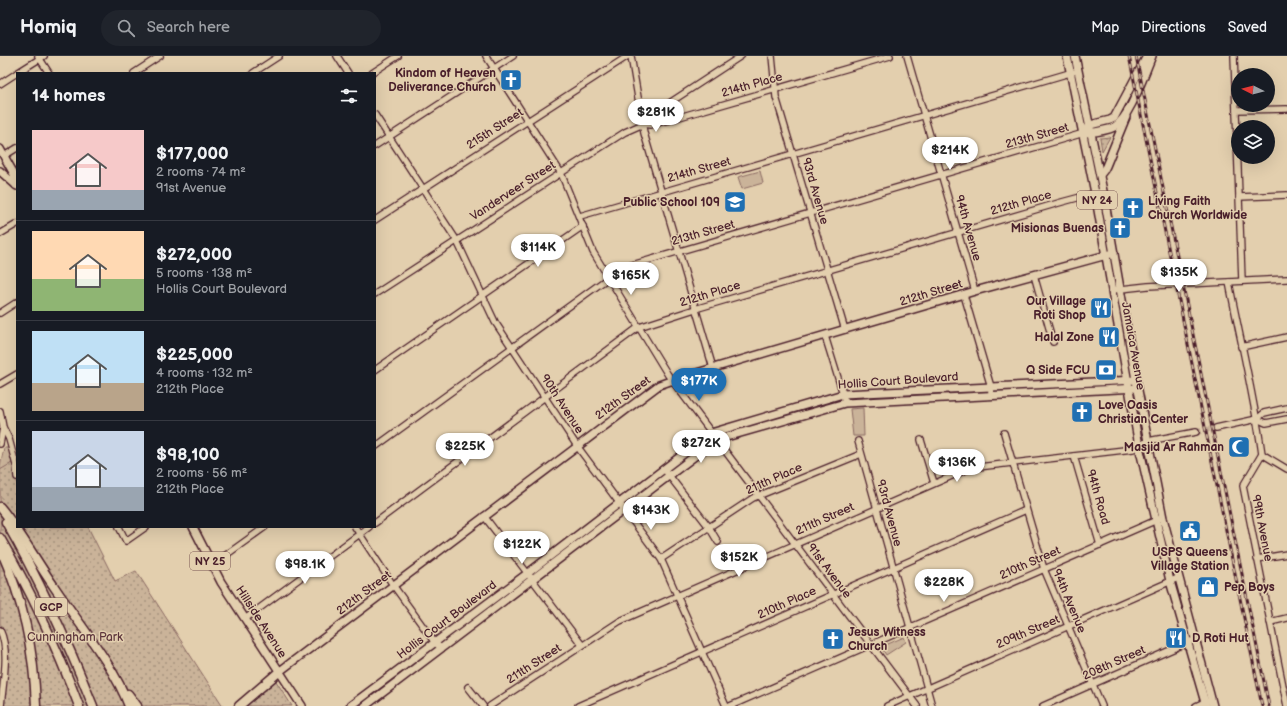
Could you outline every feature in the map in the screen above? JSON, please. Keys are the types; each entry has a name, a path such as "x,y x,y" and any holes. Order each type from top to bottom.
{"highway":[{"path":"0,507 137,706"},
{"name":"GCP","path":"0,512 49,603 93,706"},
{"name":"GCP","path":"0,538 46,626 79,706"},
{"path":"0,548 15,585 26,625 33,658 36,706"},
{"path":"109,666 121,687 129,706"},
{"path":"239,706 280,671"},
{"path":"231,706 248,697"}],"main road":[{"name":"Jamaica Avenue","path":"1067,56 1074,72 1103,191 1110,254 1112,290 1139,446 1159,519 1178,578 1191,641"},
{"name":"Jamaica Avenue","path":"1074,72 1075,56"},
{"path":"1088,130 1114,119 1147,56"},
{"name":"NY 24","path":"1100,175 1106,166 1152,56"},
{"path":"1088,130 1114,126 1122,120 1129,110"},
{"name":"Jamaica Avenue","path":"1088,130 1086,145 1095,193 1120,289 1148,442 1170,581 1191,641 1209,703"},
{"path":"0,149 14,174 16,185"},
{"path":"0,171 16,185"},
{"name":"212th Street","path":"280,671 576,446 660,385 672,380 975,291 1110,254"},
{"name":"Hollis Court Boulevard","path":"350,706 403,666 438,645 530,576 589,530 619,502 711,433 843,394 939,388 1136,380"},
{"path":"1063,383 1064,392"},
{"path":"1026,385 1027,394"},
{"path":"939,388 940,399"},
{"name":"Hollis Court Boulevard","path":"589,530 625,509 716,440 845,403 1138,388"},
{"path":"890,391 891,401"},
{"path":"798,407 801,416"},
{"path":"753,420 756,428"},
{"name":"Hillside Avenue","path":"194,528 212,565 245,619 302,706"},
{"name":"Hollis Court Boulevard","path":"365,706 409,672 438,645"},
{"path":"403,666 409,672"},
{"path":"378,685 384,691"}],"street":[{"path":"136,72 160,56"},
{"path":"255,72 279,56"},
{"path":"337,56 347,72"},
{"path":"374,72 398,56"},
{"path":"376,369 583,226 562,173 486,56"},
{"path":"376,145 512,56"},
{"name":"215th Street","path":"376,219 628,56"},
{"path":"631,56 644,133 713,368"},
{"name":"Vanderveer Street","path":"376,293 625,132 643,124 651,114 741,56"},
{"name":"93rd Avenue","path":"772,56 776,97 845,330"},
{"name":"214th Place","path":"643,124 650,125 669,120 890,56"},
{"name":"94th Avenue","path":"907,56 975,291"},
{"path":"1234,56 1234,68"},
{"path":"18,72 41,57 49,72"},
{"name":"214th Street","path":"580,216 1074,72"},
{"path":"0,84 16,74"},
{"path":"663,107 669,120"},
{"path":"1275,109 1287,109"},
{"path":"1236,112 1242,281"},
{"name":"90th Avenue","path":"376,116 457,241 495,322 576,446 625,509 661,559 726,706"},
{"name":"213th Street","path":"376,447 604,281 615,270 942,175 1088,130"},
{"path":"4,156 16,149"},
{"name":"212th Place","path":"376,522 639,327 695,309 1103,191"},
{"path":"1239,197 1287,195"},
{"path":"0,234 16,225"},
{"name":"91st Avenue","path":"583,226 593,252 672,380 917,706"},
{"path":"1034,275 1053,342"},
{"path":"1112,290 1287,279"},
{"path":"1229,282 1241,347 1257,419 1262,454 1287,469"},
{"path":"964,295 991,387 991,395"},
{"path":"0,313 16,303"},
{"path":"825,336 845,403"},
{"path":"1241,347 1287,337"},
{"path":"0,384 16,375"},
{"path":"1216,428 1257,419 1264,413 1287,408"},
{"path":"0,411 0,444"},
{"path":"1257,419 1266,423 1287,419"},
{"path":"1,427 9,439 16,465"},
{"name":"211th Street","path":"490,706 620,621 970,468 1133,449 1148,442 1196,432"},
{"name":"94th Avenue","path":"1004,433 1044,570 1102,706"},
{"path":"922,440 934,483"},
{"name":"93rd Avenue","path":"858,441 892,568 932,706"},
{"name":"211th Place","path":"661,559 758,496 861,454"},
{"name":"99th Avenue","path":"1262,454 1243,486 1270,622 1285,684 1287,706"},
{"name":"94th Road","path":"1074,456 1100,545"},
{"path":"664,469 709,527 718,542"},
{"name":"210th Place","path":"578,706 1026,510"},
{"path":"484,516 582,645"},
{"name":"210th Street","path":"730,706 1159,519"},
{"path":"120,528 126,541 145,528"},
{"path":"212,565 264,528"},
{"path":"357,528 393,585 438,645"},
{"path":"245,619 368,528"},
{"path":"1257,559 1287,554"},
{"name":"209th Street","path":"887,706 1178,578"},
{"path":"1270,622 1287,618"},
{"path":"0,630 4,638 1,706"},
{"name":"208th Street","path":"1043,706 1191,641"},
{"path":"468,687 483,706"},
{"path":"1196,706 1209,703"}],"green space":[{"path":"1110,137 1102,151 1100,138"},
{"path":"760,171 763,183 742,189 738,177"},
{"path":"863,408 864,436 853,436 850,409"},
{"path":"4,448 9,448 13,467 0,496 0,466"},
{"name":"Cunningham Park","path":"16,461 16,528 88,528 115,581 136,571 223,706 4,706 8,664 6,643 0,623 0,470"},
{"path":"904,637 906,642 886,655 881,647"},
{"path":"275,681 292,706 246,706"}],"tunnel":[{"path":"1196,432 1216,428"}],"railway":[{"path":"1129,56 1262,706"},
{"path":"1136,56 1269,706"}],"place":[{"name":"Kindom of Heaven Deliverance Church","path":"511,80"},
{"name":"Public School 109","path":"735,202"},
{"name":"Living Faith Church Worldwide","path":"1133,208"},
{"name":"Misionas Buenas","path":"1120,228"},
{"name":"Our Village Roti Shop","path":"1101,308"},
{"name":"Halal Zone","path":"1109,337"},
{"name":"Q Side FCU","path":"1106,370"},
{"name":"Love Oasis Christian Center","path":"1082,412"},
{"name":"Masjid Ar Rahman","path":"1239,447"},
{"name":"USPS Queens Village Station","path":"1190,531"},
{"name":"Pep Boys","path":"1208,587"},
{"name":"D Roti Hut","path":"1176,638"},
{"name":"Jesus Witness Church","path":"833,639"}]}
